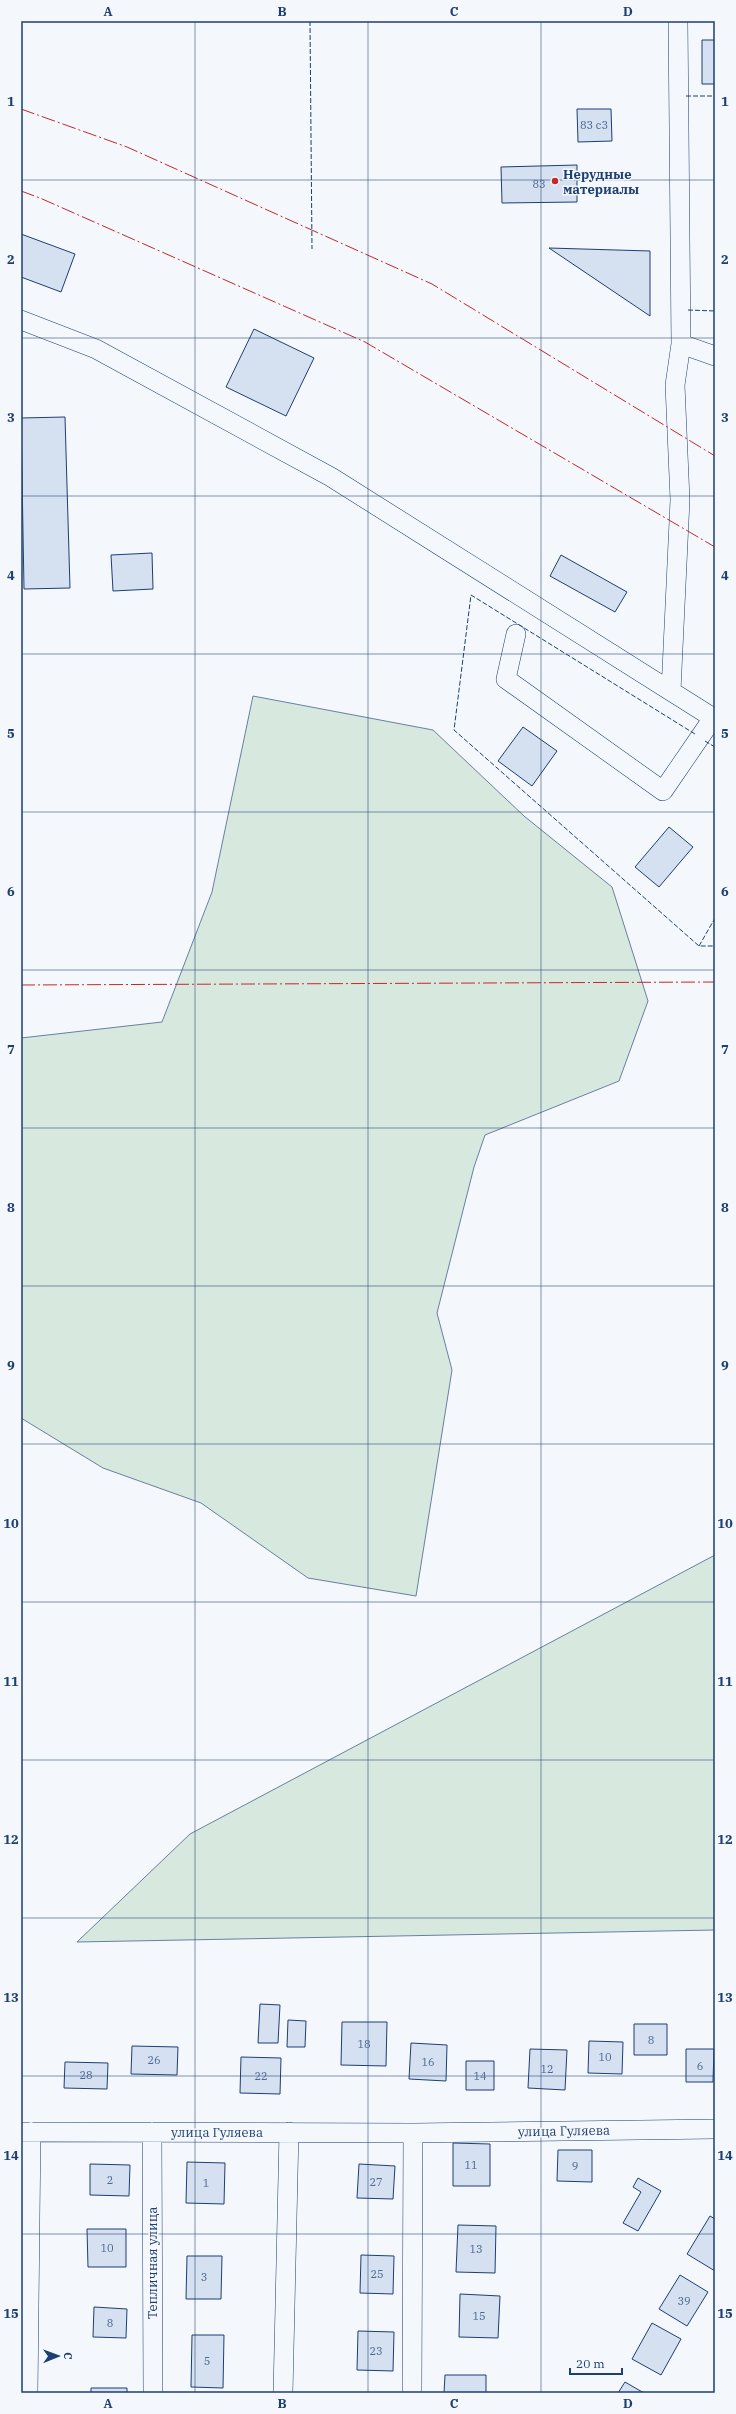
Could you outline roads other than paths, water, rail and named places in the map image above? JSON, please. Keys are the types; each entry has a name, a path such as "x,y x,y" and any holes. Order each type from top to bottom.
{"street":[{"path":"671,691 680,500 676,385 681,344 678,21"},
{"path":"21,320 96,349 331,477 714,719 663,791 506,679 516,634"},
{"path":"681,344 715,356"},
{"name":"улица Гуляева","path":"26,2132 413,2133 715,2129"},
{"path":"26,2132 28,2393"},
{"name":"Тепличная улица","path":"152,2132 153,2393"},
{"path":"283,2393 289,2132"},
{"path":"412,2393 413,2133"}],"place":[{"name":"Нерудные материалы","path":"555,181"}]}
